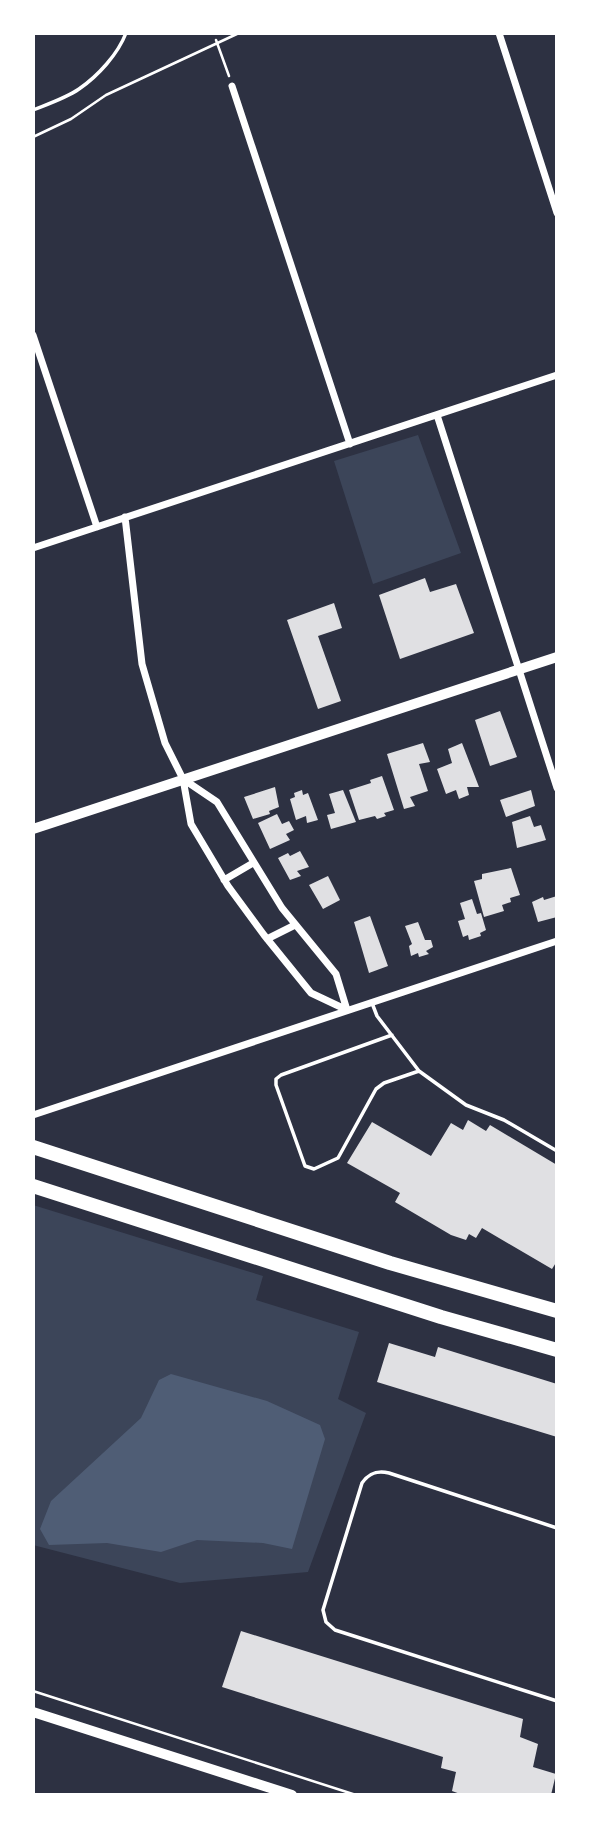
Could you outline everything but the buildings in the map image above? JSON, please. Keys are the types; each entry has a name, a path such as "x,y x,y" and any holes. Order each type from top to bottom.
{"highway":[{"path":"33,1147 390,1263 557,1311"},
{"path":"33,1186 441,1317 557,1350"}],"street":[{"path":"499,33 557,213"},
{"path":"232,86 350,444"},
{"path":"33,335 97,527"},
{"path":"33,548 557,375"},
{"path":"437,415 557,788"},
{"path":"125,517 142,664 165,743 183,779 191,824 224,880 311,993 347,1010"},
{"path":"33,829 557,657"},
{"path":"183,779 217,802 253,863 295,925 336,974 347,1010"},
{"path":"224,880 253,863"},
{"path":"267,939 295,925"},
{"path":"33,1115 557,942"},
{"path":"33,1712 292,1795"}],"lane":[{"path":"33,110 79,90 121,45 126,33"},
{"path":"372,1002 377,1016 419,1071 466,1105 504,1120 557,1151"},
{"path":"392,1035 281,1074 276,1079 305,1166 314,1169 338,1158 376,1088 419,1071"},
{"path":"557,1528 389,1473 370,1474 362,1483 323,1610 326,1622 335,1630 557,1702"}],"path":[{"path":"33,137 71,119 106,95 239,33"},
{"path":"216,42 232,86"},
{"path":"33,1691 355,1795"}],"shaded area":[{"path":"418,435 461,553 373,584 334,461"},
{"path":"33,1205 263,1276 256,1300 359,1332 338,1399 366,1413 308,1572 180,1583 33,1545"},
{"path":"171,1374 267,1401 320,1425 325,1439 292,1549 263,1543 197,1540 161,1552 107,1543 49,1545 40,1529 51,1501 141,1418 159,1380"}]}
